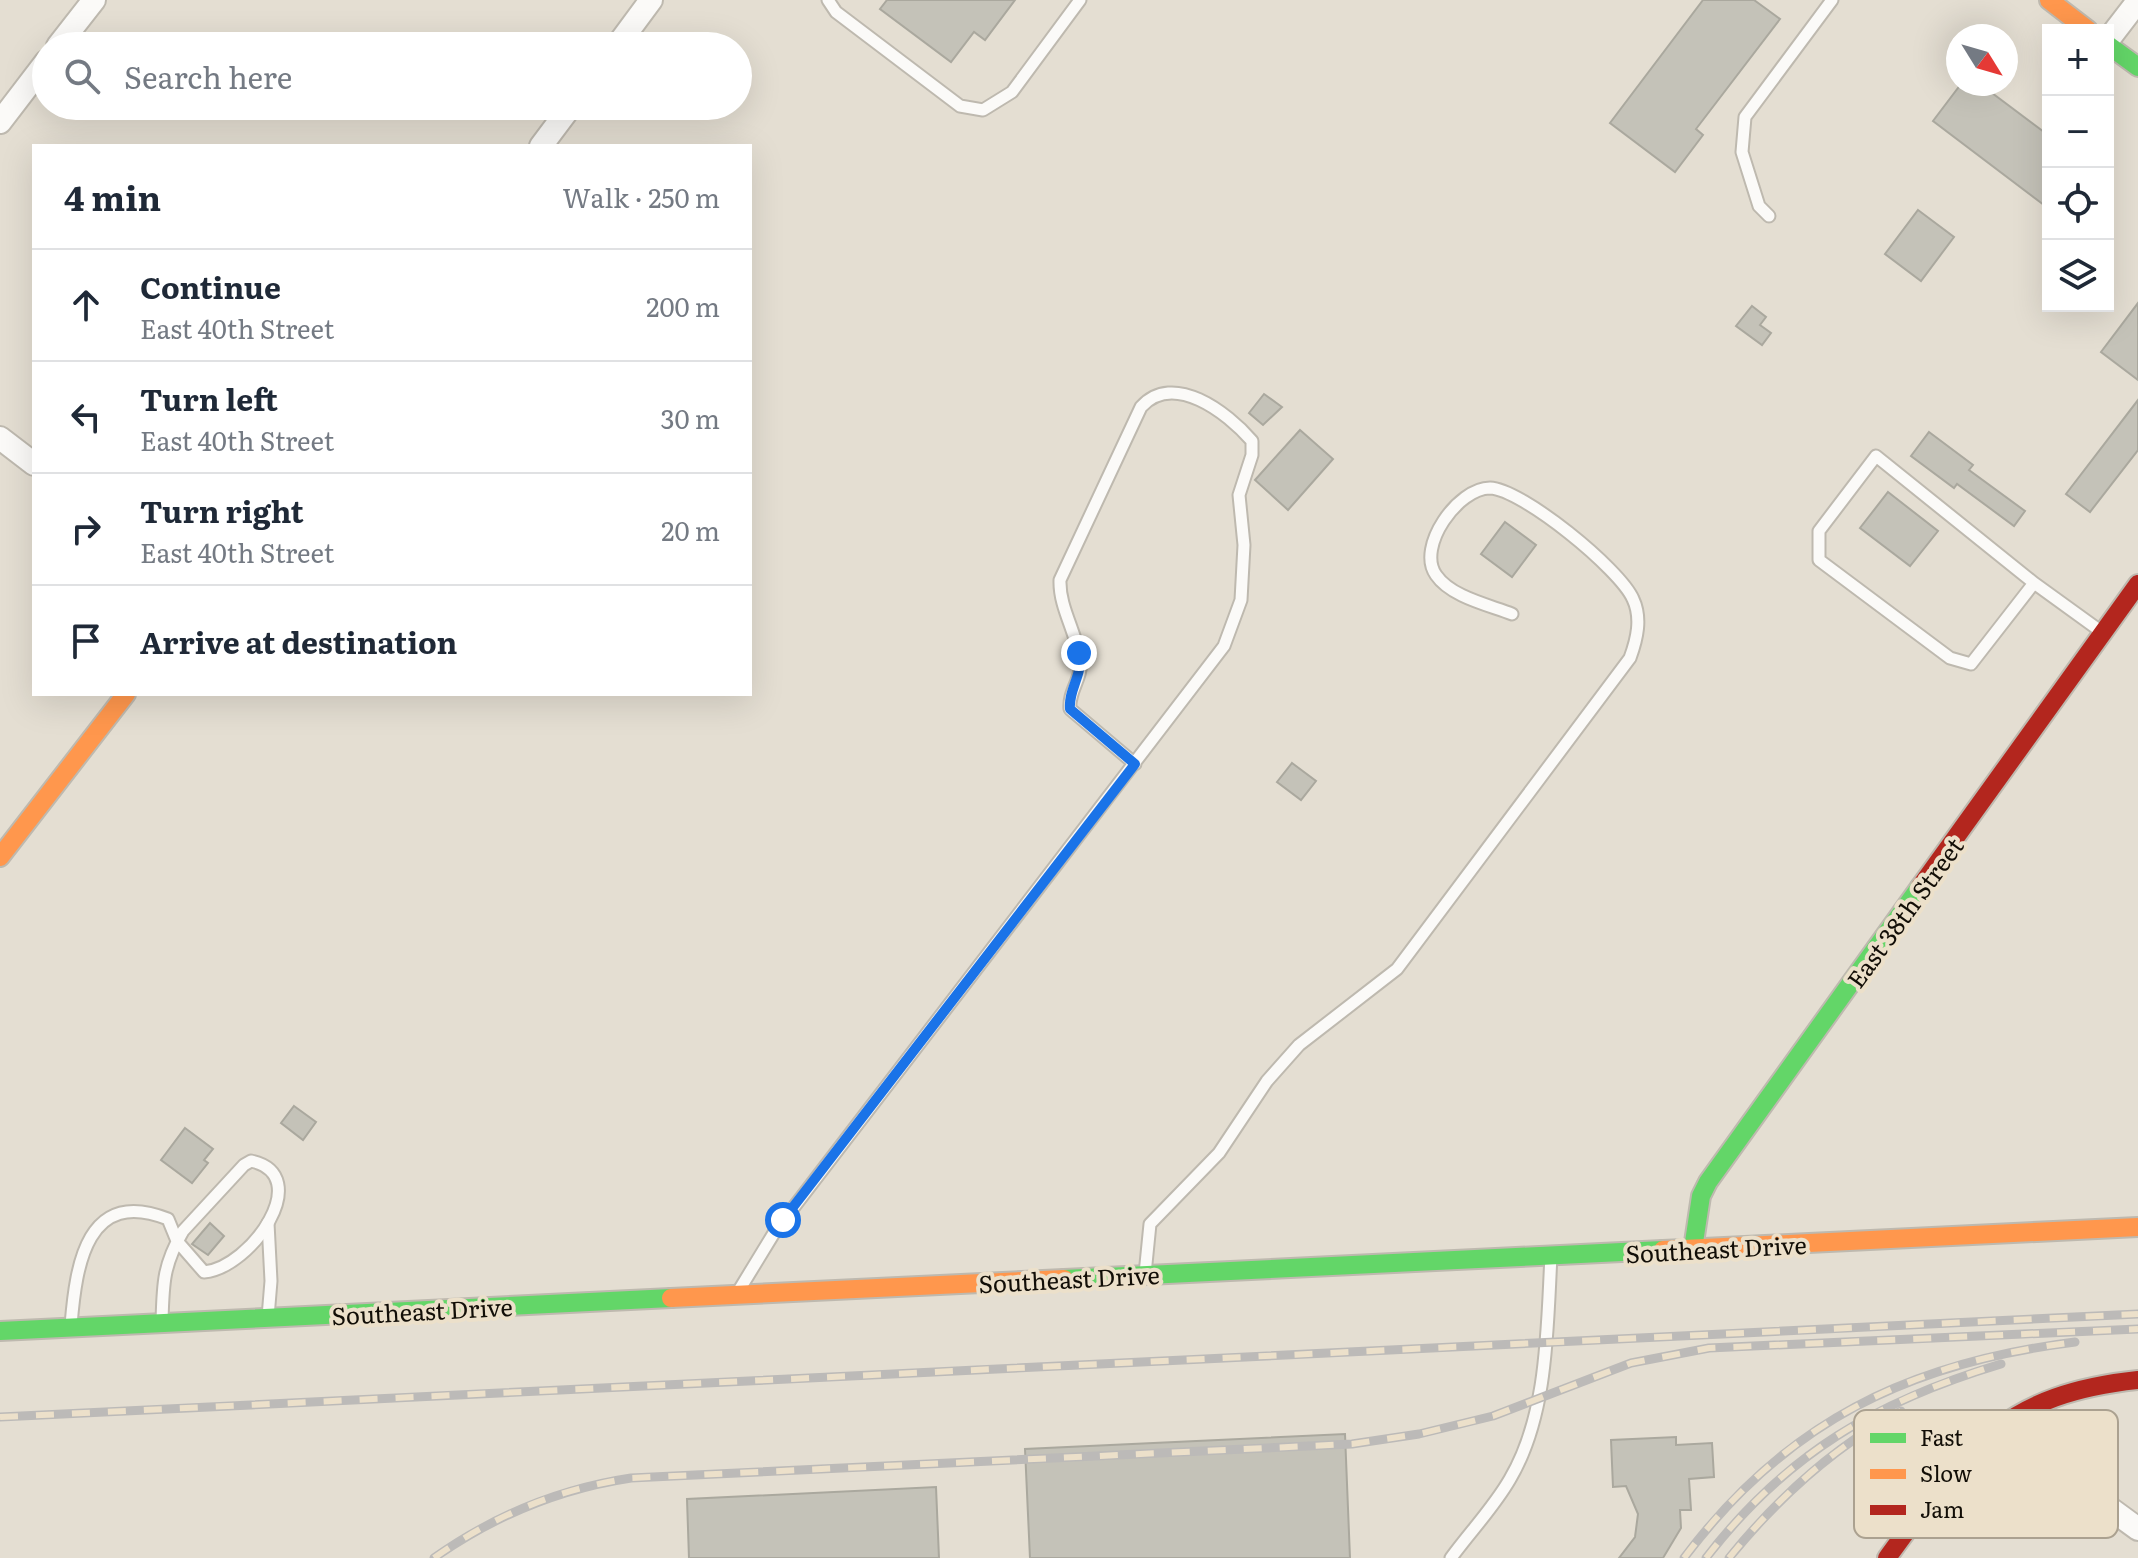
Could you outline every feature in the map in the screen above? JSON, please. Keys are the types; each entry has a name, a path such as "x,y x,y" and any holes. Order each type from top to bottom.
{"main road":[{"path":"2049,0 2080,24"},
{"path":"2114,47 2138,67"},
{"name":"East 38th Street","path":"1693,1249 1701,1196 1708,1182 2138,584"},
{"path":"0,857 124,696"},
{"name":"Southeast Drive","path":"0,1331 2138,1227"},
{"path":"2023,1410 2046,1397 2078,1387 2138,1380"},
{"path":"1887,1558 1902,1538"}],"street":[{"path":"69,32 94,0"},
{"path":"627,32 651,0"},
{"path":"2114,34 2138,1"},
{"path":"0,122 32,80"},
{"path":"542,144 560,120"},
{"path":"0,438 32,462"},
{"path":"2118,1514 2138,1529"}],"lane":[{"path":"828,0 836,12 960,106 983,110 1012,92 1080,0"},
{"path":"1769,216 1759,206 1742,152 1745,117 1832,0"},
{"path":"737,1294 783,1220 1135,764 1224,646 1241,600 1244,545 1239,495 1252,455 1252,441 1206,405 1172,390 1153,395 1141,407 1060,580 1061,597 1081,662 1070,696 1070,709 1135,764"},
{"path":"2034,583 1971,664 1950,658 1819,560 1819,531 1876,456 2034,583 2103,633"},
{"path":"1145,1275 1150,1224 1219,1153 1267,1081 1299,1045 1397,969 1598,705 1630,658 1638,631 1637,612 1626,587 1609,568 1576,538 1508,492 1490,488 1476,491 1441,526 1431,548 1431,567 1452,589 1512,614"},
{"path":"71,1328 74,1283 82,1256 88,1239 103,1223 134,1208 168,1219 177,1241 204,1272 218,1271 236,1262 268,1222 277,1203 278,1184 271,1170 251,1161 218,1192 177,1241 163,1272 162,1323"},
{"path":"268,1222 271,1281 268,1317"},
{"path":"1451,1558 1511,1478 1532,1423 1546,1342 1551,1256"}],"building":[{"path":"887,0 1015,0 985,40 974,32 951,62 880,9"},
{"path":"1703,0 1754,0 1780,19 1696,129 1703,135 1675,172 1610,123"},
{"path":"1952,96 1996,96 2042,130 2042,203 1933,121"},
{"path":"1918,210 1954,237 1921,281 1885,254"},
{"path":"2138,303 2138,380 2101,352"},
{"path":"1752,306 1766,317 1760,325 1771,333 1762,345 1736,326"},
{"path":"1264,394 1282,407 1263,425 1249,413"},
{"path":"2138,400 2138,450 2090,512 2066,494"},
{"path":"1300,430 1333,459 1288,510 1255,480"},
{"path":"1929,432 1973,465 1969,470 2025,511 2014,526 1957,484 1954,488 1911,456"},
{"path":"1888,492 1938,531 1910,566 1860,528"},
{"path":"1505,522 1536,545 1512,577 1481,554"},
{"path":"1292,763 1316,781 1301,800 1277,782"},
{"path":"294,1106 316,1122 303,1140 281,1123"},
{"path":"185,1128 213,1149 204,1160 208,1163 192,1183 161,1160"},
{"path":"210,1223 224,1236 208,1255 192,1244"},
{"path":"1345,1434 1350,1558 1030,1558 1025,1449"},
{"path":"1676,1437 1676,1445 1712,1443 1714,1477 1689,1479 1691,1510 1680,1510 1681,1528 1663,1558 1619,1558 1635,1537 1638,1514 1626,1486 1613,1487 1611,1440"},
{"path":"936,1487 939,1558 689,1558 687,1499"}],"railway":[{"path":"0,1417 2138,1314"},
{"path":"434,1558 480,1529 528,1506 578,1489 631,1478 1352,1444 1419,1434 1493,1416 1631,1363 1709,1348 2138,1329"},
{"path":"1684,1558 1723,1511 1765,1470 1809,1435 1855,1407 1905,1384 1958,1365 2075,1342"},
{"path":"1882,1410 1914,1395 2001,1364"},
{"path":"1706,1558 1768,1489 1802,1461 1854,1426"},
{"path":"1729,1558 1787,1495 1854,1440"}],"traffic: fast":[{"path":"2114,49 2138,67"},
{"path":"1693,1249 1701,1196 1708,1182 1920,887"},
{"path":"1064,1279 1663,1250"},
{"path":"0,1331 671,1298"}],"traffic: slow":[{"path":"2049,0 2080,24"},
{"path":"0,857 124,696"},
{"path":"1663,1250 2138,1227"},
{"path":"671,1298 1064,1279"}],"traffic: jam":[{"path":"1920,887 2138,584"},
{"path":"2028,1410 2051,1399 2090,1388 2138,1380"},
{"path":"1887,1558 1902,1538"}],"route":[{"path":"783,1220 1135,764 1070,709 1070,696 1081,667 1079,653"}]}
